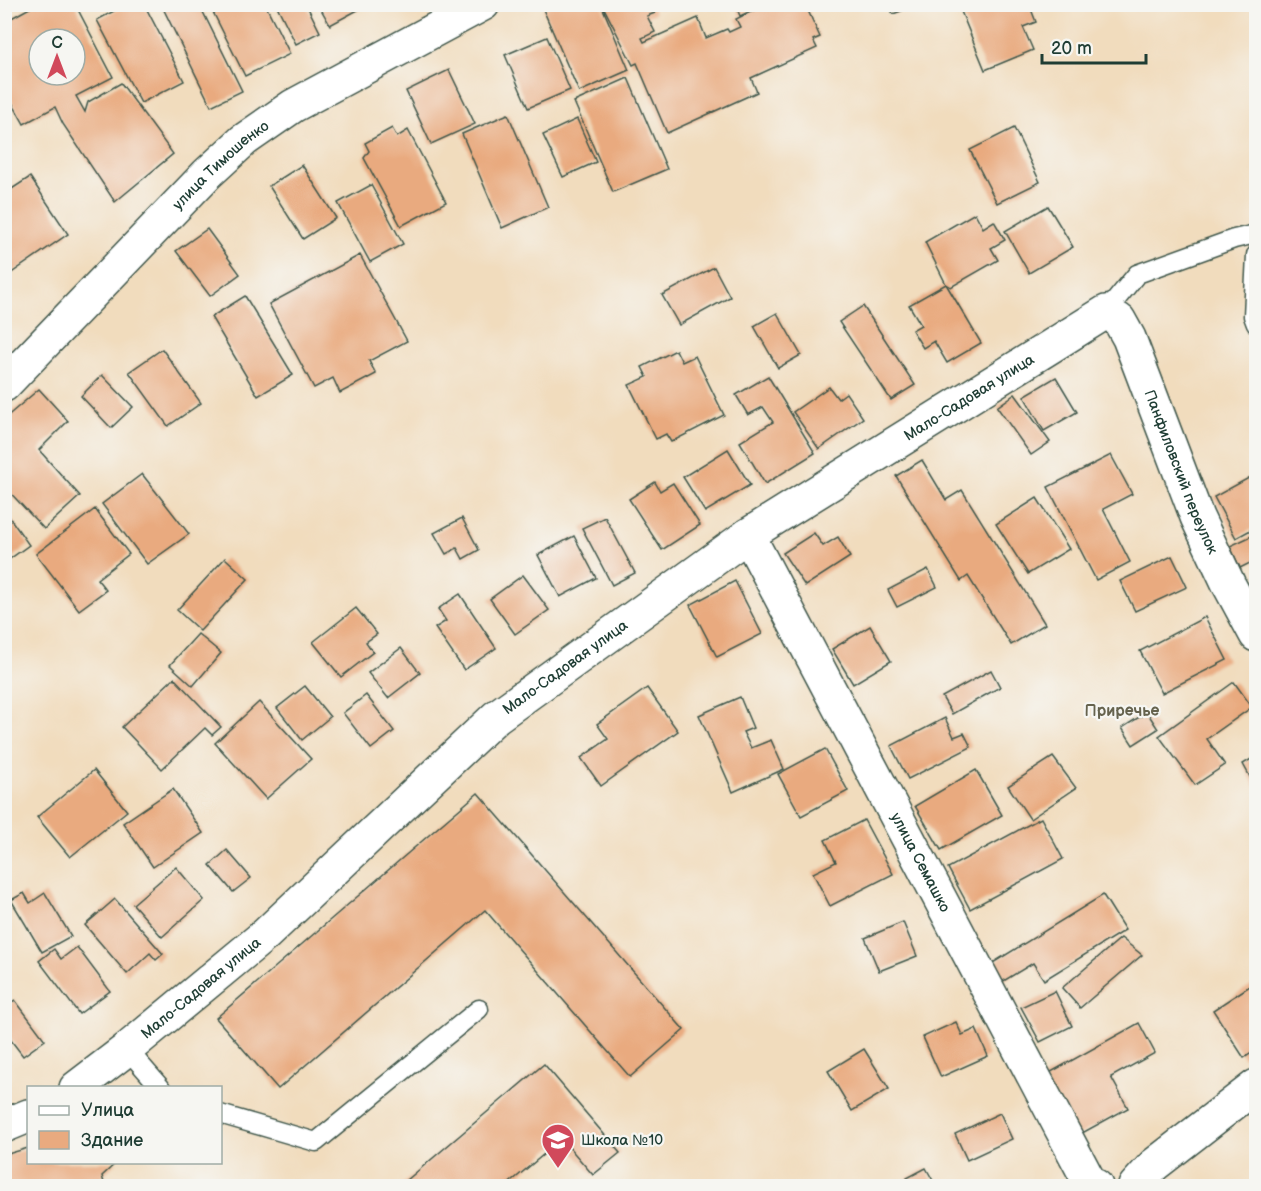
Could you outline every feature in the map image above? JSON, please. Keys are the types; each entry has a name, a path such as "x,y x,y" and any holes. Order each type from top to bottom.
{"street":[{"name":"улица Тимошенко","path":"4,385 207,174 244,140 292,106 467,8"},
{"name":"Мало-Садовая улица","path":"79,1086 266,934 496,717 748,535 1106,312"},
{"name":"Панфиловский переулок","path":"1106,312 1119,320 1129,338 1197,518 1229,585 1257,634"},
{"name":"улица Семашко","path":"748,535 1090,1183 1096,1186"},
{"path":"1135,1186 1154,1166 1257,1086"},
{"path":"4,1126 27,1116"}],"lane":[{"path":"1106,312 1137,274 1234,239 1257,234"},
{"path":"1257,255 1253,316 1257,324"},
{"path":"222,1115 316,1142 479,1009"},
{"path":"127,1049 159,1086"}],"building":[{"path":"37,4 75,4 87,27 27,27 27,87 87,87 87,27 113,77 76,96 85,112 88,102 121,83 173,154 115,202 63,124 55,107 24,124 4,88 4,22"},
{"path":"127,4 144,4 184,81 141,103 97,20"},
{"path":"161,4 199,4 242,91 211,106"},
{"path":"209,4 265,4 290,54 245,76"},
{"path":"276,4 306,4 320,32 296,44"},
{"path":"318,4 369,4 330,25"},
{"path":"553,4 601,4 629,70 579,92 543,9"},
{"path":"602,4 651,4 655,13 647,16 655,32 642,38 644,42 698,18 706,38 727,29 729,32 740,27 736,19 767,4 792,4 794,9 805,4 820,37 813,40 817,48 751,78 757,92 667,133 637,63 633,65"},
{"path":"727,4 748,4 751,11 740,16 736,6 729,9"},
{"path":"958,4 1029,4 1036,22 1023,27 1033,50 985,70"},
{"path":"889,5 917,5 893,14"},
{"path":"547,37 570,90 528,108 505,55"},
{"path":"449,70 475,124 431,144 406,91"},
{"path":"628,78 667,169 613,192 574,102"},
{"path":"508,114 548,207 502,228 462,134"},
{"path":"577,119 596,162 563,177 543,135"},
{"path":"392,128 397,137 408,130 446,202 401,226 364,158 369,151 365,143"},
{"path":"1014,128 1040,182 997,203 970,150"},
{"path":"302,165 336,218 303,239 269,186"},
{"path":"30,177 68,234 10,274 4,266 4,194"},
{"path":"371,185 403,244 370,262 338,203"},
{"path":"1048,206 1073,247 1029,273 1005,231"},
{"path":"975,213 983,228 994,221 1005,240 991,248 998,260 951,287 946,284 925,242"},
{"path":"207,229 240,274 210,296 176,251"},
{"path":"360,255 407,341 369,361 376,374 340,393 333,378 314,388 269,304"},
{"path":"714,267 730,297 679,325 662,295"},
{"path":"946,284 981,343 947,363 934,341 923,348 912,330 921,325 909,305"},
{"path":"245,296 293,375 258,396 211,317"},
{"path":"863,306 915,385 891,400 839,322"},
{"path":"777,313 801,355 778,368 754,326"},
{"path":"162,349 201,403 168,426 129,372"},
{"path":"676,350 682,362 695,356 724,415 671,442 666,434 656,439 629,385 647,377 642,367"},
{"path":"102,375 133,407 111,428 81,396"},
{"path":"768,376 815,453 765,484 740,442 773,422 763,407 748,415 736,395"},
{"path":"1056,377 1077,412 1044,431 1024,396"},
{"path":"829,387 838,399 846,393 863,418 819,449 793,412"},
{"path":"39,389 68,421 39,450 80,496 44,529 4,486 4,419"},
{"path":"1015,394 1050,442 1031,455 997,407"},
{"path":"728,449 750,485 705,512 683,477"},
{"path":"1111,455 1132,494 1103,509 1130,562 1096,580 1048,487"},
{"path":"922,460 946,500 962,490 1045,624 1011,645 968,576 961,581 896,476"},
{"path":"142,474 189,534 147,564 102,504"},
{"path":"1256,474 1256,527 1236,538 1214,497"},
{"path":"655,482 660,491 673,483 700,525 662,550 629,499"},
{"path":"1037,498 1069,549 1028,574 996,524"},
{"path":"95,509 129,554 97,579 106,590 79,610 36,554"},
{"path":"7,514 29,545 4,563 4,516"},
{"path":"605,517 635,573 612,585 582,528"},
{"path":"462,518 479,550 463,559 457,548 446,554 434,533"},
{"path":"814,533 823,546 838,537 850,557 805,586 783,553"},
{"path":"1256,534 1256,560 1240,568 1230,546"},
{"path":"574,536 596,578 560,597 538,555"},
{"path":"1172,556 1187,587 1135,611 1120,581"},
{"path":"225,558 248,579 200,631 177,610"},
{"path":"928,569 937,587 897,607 888,590"},
{"path":"523,575 549,610 515,634 490,599"},
{"path":"735,581 762,634 717,657 690,605"},
{"path":"460,594 496,648 464,670 435,628 446,621 438,609"},
{"path":"356,608 377,634 366,642 373,652 341,677 313,642"},
{"path":"1205,617 1227,660 1162,693 1140,651"},
{"path":"870,626 891,661 853,684 832,649"},
{"path":"198,634 221,653 193,686 170,665"},
{"path":"401,648 420,673 388,698 368,673"},
{"path":"991,670 1000,687 952,714 942,697"},
{"path":"174,678 221,727 212,735 205,728 162,769 122,727"},
{"path":"1234,682 1252,707 1207,739 1225,765 1195,785 1159,736"},
{"path":"305,686 330,717 302,740 277,708"},
{"path":"647,688 678,731 601,786 581,758 608,739 597,724"},
{"path":"366,695 394,731 371,749 343,713"},
{"path":"740,697 753,728 743,732 751,748 771,740 784,769 733,792 699,715"},
{"path":"259,702 311,759 266,799 215,743"},
{"path":"1147,712 1158,729 1133,745 1122,728"},
{"path":"945,718 954,737 964,733 971,747 908,779 891,746"},
{"path":"825,749 848,791 801,816 778,774"},
{"path":"1256,756 1256,788 1243,764"},
{"path":"1053,757 1076,788 1030,819 1008,786"},
{"path":"94,770 127,811 70,857 37,817"},
{"path":"976,770 1002,815 941,850 915,806"},
{"path":"173,789 203,833 153,867 123,823"},
{"path":"478,793 684,1030 630,1077 485,910 278,1089 216,1018"},
{"path":"1041,818 1063,859 970,909 948,868"},
{"path":"864,820 893,874 830,906 813,873 836,862 825,840"},
{"path":"227,850 251,878 233,892 210,865"},
{"path":"176,867 204,900 162,937 133,904"},
{"path":"24,893 30,903 45,893 71,936 42,952 11,900"},
{"path":"1103,895 1125,930 1044,980 1033,963 1002,982 991,964"},
{"path":"115,899 163,954 156,960 150,953 127,974 85,925"},
{"path":"903,922 917,956 879,971 865,938"},
{"path":"1121,938 1142,955 1080,1008 1062,988"},
{"path":"77,947 110,991 79,1014 39,961 54,949 61,959"},
{"path":"1256,982 1256,1050 1244,1058 1213,1010"},
{"path":"1055,991 1072,1026 1040,1042 1021,1007"},
{"path":"15,1000 45,1040 23,1056 7,1035 4,1037 4,1007"},
{"path":"956,1022 962,1035 976,1029 988,1056 941,1077 923,1037"},
{"path":"1139,1023 1155,1053 1111,1077 1128,1108 1075,1137 1042,1077"},
{"path":"864,1049 889,1089 852,1111 828,1071"},
{"path":"544,1064 620,1153 593,1175 562,1139 506,1186 400,1186"},
{"path":"1000,1113 1012,1139 967,1160 955,1134"},
{"path":"27,1148 27,1164 115,1164 102,1176 105,1186 4,1186 4,1155"},
{"path":"926,1168 936,1186 911,1186 907,1178"}],"place":[{"name":"Школа №10","path":"558,1169"}],"district":[{"name":"Приречье","path":"1122,711"}]}
